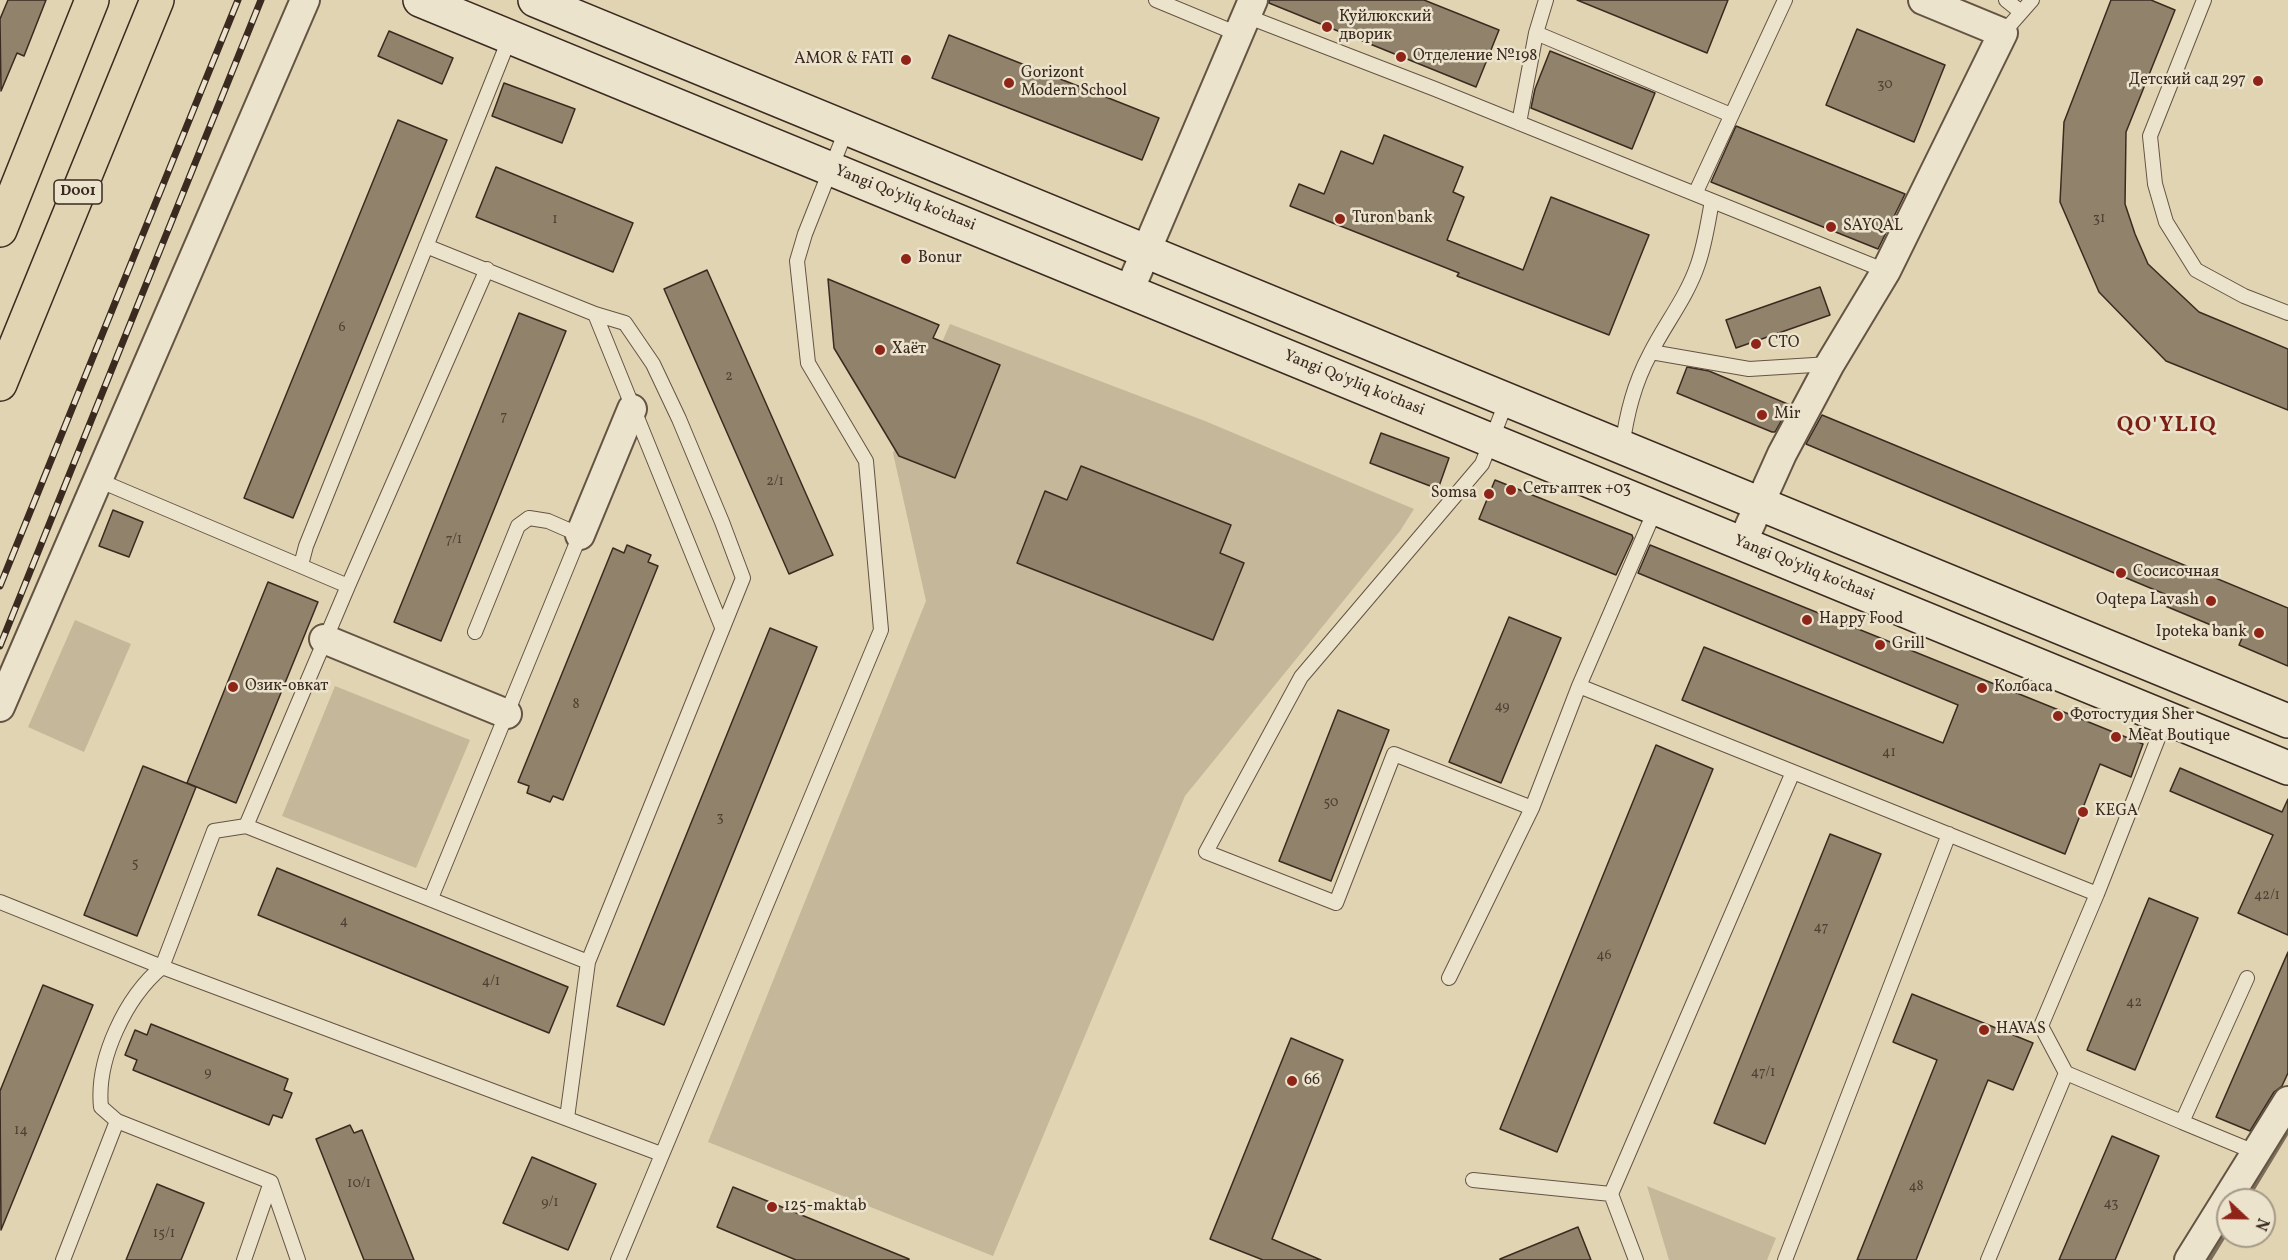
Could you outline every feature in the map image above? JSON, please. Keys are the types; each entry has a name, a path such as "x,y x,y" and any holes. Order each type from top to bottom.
{"highway":[{"path":"0,230 92,0"},
{"name":"D001","path":"0,384 157,0"}],"main road":[{"name":"Yangi Qo'yliq ko'chasi","path":"420,0 2288,768"},
{"path":"535,0 2288,721"}],"street":[{"path":"0,707 305,0"},
{"path":"1742,543 1782,454 1830,364 1886,271 2012,22 1923,0"},
{"path":"1129,291 1144,251 1246,17"},
{"path":"580,535 632,409"},
{"path":"324,639 507,714"},
{"path":"2190,1260 2288,1101"}],"lane":[{"path":"1156,0 1246,17 1519,123 1886,271"},
{"path":"1519,123 1536,33 1546,0"},
{"path":"1695,194 1785,0"},
{"path":"2006,0 2012,22"},
{"path":"2012,22 2032,0"},
{"path":"2204,0 2150,136 2155,184 2166,222 2196,270 2244,296 2288,313"},
{"path":"1536,33 1731,115"},
{"path":"301,565 306,546 510,37"},
{"path":"618,1260 880,630 866,461 808,363 797,261 805,234 847,128"},
{"path":"1622,447 1634,387 1651,352 1677,311 1698,265 1712,201"},
{"path":"426,246 595,314 625,323 653,364 679,418 743,578 588,962 567,1118"},
{"path":"246,826 324,639 487,269"},
{"path":"595,314 722,627"},
{"path":"1651,352 1749,369 1830,364"},
{"path":"1507,400 1482,464 1301,677 1206,852 1336,903 1394,754 1532,808"},
{"path":"98,480 348,586"},
{"path":"1449,978 1532,808 1580,686 1656,508"},
{"path":"431,898 580,535 548,521 528,518 518,526 475,632"},
{"path":"1580,686 2097,894"},
{"path":"2166,718 2097,894 2041,1026 2066,1073 2257,1153"},
{"path":"1636,1260 1611,1194 1793,772"},
{"path":"272,1182 117,1121 101,1107 99,1090 103,1068 127,1008 146,980 162,967 214,831 246,826 588,962"},
{"path":"1785,1260 1949,834"},
{"path":"0,902 162,967 661,1154"},
{"path":"2182,1122 2247,978"},
{"path":"1988,1260 2066,1073"},
{"path":"63,1260 117,1121"},
{"path":"1473,1180 1611,1194"},
{"path":"244,1260 272,1182"},
{"path":"272,1182 298,1260"}],"shaded area":[{"path":"950,324 1205,421 1414,509 1400,531 1185,796 993,1256 708,1142 926,601 893,453"},
{"path":"75,620 131,644 84,752 28,727"},
{"path":"335,686 470,740 416,868 282,816"},
{"path":"1647,1186 1776,1238 1767,1260 1669,1260"}],"building":[{"path":"8,0 46,0 24,56 17,53 1,91 0,19"},
{"path":"1269,0 1424,0 1499,30 1476,87 1269,3"},
{"path":"1577,0 1728,0 1707,53"},
{"path":"2111,0 2151,0 2175,10 2126,132 2125,204 2135,234 2148,264 2199,312 2288,349 2288,410 2166,361 2099,292 2060,202 2064,122"},
{"path":"1857,29 1945,65 1914,142 1826,105"},
{"path":"389,31 453,58 442,84 378,56"},
{"name":"Gorizont Modern School","path":"949,35 1159,118 1142,160 932,78"},
{"path":"1550,51 1655,93 1632,149 1531,108 1535,89"},
{"path":"504,83 575,109 562,143 492,116"},
{"path":"398,120 447,140 293,518 244,498"},
{"path":"1736,126 1905,194 1878,249 1711,182"},
{"path":"1384,135 1463,167 1453,192 1464,197 1447,240 1523,270 1551,197 1649,235 1609,335 1457,276 1459,273 1290,206 1299,184 1324,194 1341,151 1373,164"},
{"path":"496,167 633,223 613,272 476,217"},
{"path":"707,270 833,555 789,574 664,289"},
{"path":"828,279 939,325 933,338 1000,365 955,478 899,456 834,348"},
{"path":"1820,287 1830,315 1736,348 1726,320"},
{"path":"519,313 566,331 441,641 394,622"},
{"path":"1687,367 1709,371 1790,405 1775,432 1772,432 1677,393"},
{"path":"1822,415 2288,608 2288,666 2239,645 2242,638 2163,605 2167,595 1806,444"},
{"path":"1381,433 1449,458 1438,489 1370,463"},
{"path":"1081,466 1231,525 1220,553 1244,563 1213,640 1017,563 1045,491 1067,500"},
{"path":"1495,480 1632,535 1633,538 1616,575 1479,519"},
{"path":"113,510 143,522 129,557 99,546"},
{"path":"627,545 651,555 648,562 658,566 563,800 553,796 550,802 527,793 529,786 518,782 613,548 624,553"},
{"path":"1650,545 2143,744 2131,777 2100,764 2065,854 1682,700 1704,647 1943,743 1958,705 1638,573"},
{"path":"268,582 318,602 236,803 187,783"},
{"path":"1509,617 1561,638 1501,783 1449,762"},
{"path":"770,628 817,647 664,1025 617,1006"},
{"path":"1338,710 1389,730 1331,881 1279,861"},
{"path":"1656,745 1713,769 1557,1152 1500,1129"},
{"path":"143,766 196,787 137,936 84,915"},
{"path":"2180,768 2282,812 2288,799 2288,935 2238,913 2273,835 2170,791"},
{"path":"1830,834 1881,854 1765,1144 1714,1123"},
{"path":"277,868 568,987 549,1033 258,915"},
{"path":"2149,898 2198,918 2135,1070 2087,1050"},
{"path":"2288,952 2288,1073 2282,1086 2274,1092 2250,1131 2216,1117"},
{"path":"43,985 93,1005 1,1230 0,1091"},
{"path":"1912,994 2033,1043 2013,1090 1988,1080 1916,1260 1857,1260 1937,1060 1893,1042"},
{"path":"151,1024 288,1079 284,1090 292,1093 282,1118 273,1115 269,1125 133,1070 137,1060 125,1055 135,1030 147,1035"},
{"path":"1291,1038 1343,1060 1272,1239 1321,1260 1263,1260 1210,1239"},
{"path":"350,1125 354,1133 362,1130 414,1260 364,1260 316,1139"},
{"path":"2112,1136 2159,1156 2115,1260 2059,1260"},
{"path":"532,1157 596,1184 568,1250 503,1223"},
{"path":"157,1184 204,1203 181,1260 126,1260"},
{"path":"733,1187 909,1260 796,1260 717,1227"},
{"path":"1578,1227 1591,1260 1500,1260 1500,1259"}],"waterway":[{"path":"2251,1188 2284,1134"},
{"path":"2207,1260 2216,1245"}],"railway":[{"path":"0,586 238,0"},
{"path":"0,646 261,0"}],"place":[{"name":"Куйлюкский дворик","path":"1327,27"},
{"name":"Отделение №198","path":"1401,57"},
{"name":"AMOR & FATI","path":"906,60"},
{"name":"Детский сад 297","path":"2258,81"},
{"name":"Gorizont Modern School","path":"1009,83"},
{"name":"Turon bank","path":"1340,219"},
{"name":"SAYQAL","path":"1831,227"},
{"name":"Bonur","path":"906,259"},
{"name":"CTO","path":"1756,344"},
{"name":"Хаёт","path":"880,350"},
{"name":"Mir","path":"1762,415"},
{"name":"Сеть аптек +03","path":"1511,490"},
{"name":"Somsa","path":"1489,494"},
{"name":"Сосисочная","path":"2121,573"},
{"name":"Oqtepa Lavash","path":"2211,601"},
{"name":"Happy Food","path":"1807,620"},
{"name":"Ipoteka bank","path":"2259,633"},
{"name":"Grill","path":"1880,645"},
{"name":"Озик-овкат","path":"233,687"},
{"name":"Колбаса","path":"1982,688"},
{"name":"Фотостудия Sher","path":"2058,716"},
{"name":"Meat Boutique","path":"2116,737"},
{"name":"KEGA","path":"2083,812"},
{"name":"HAVAS","path":"1984,1030"},
{"name":"66","path":"1292,1081"},
{"name":"125-maktab","path":"772,1207"}],"district":[{"name":"QO'YLIQ","path":"2167,427"}]}
